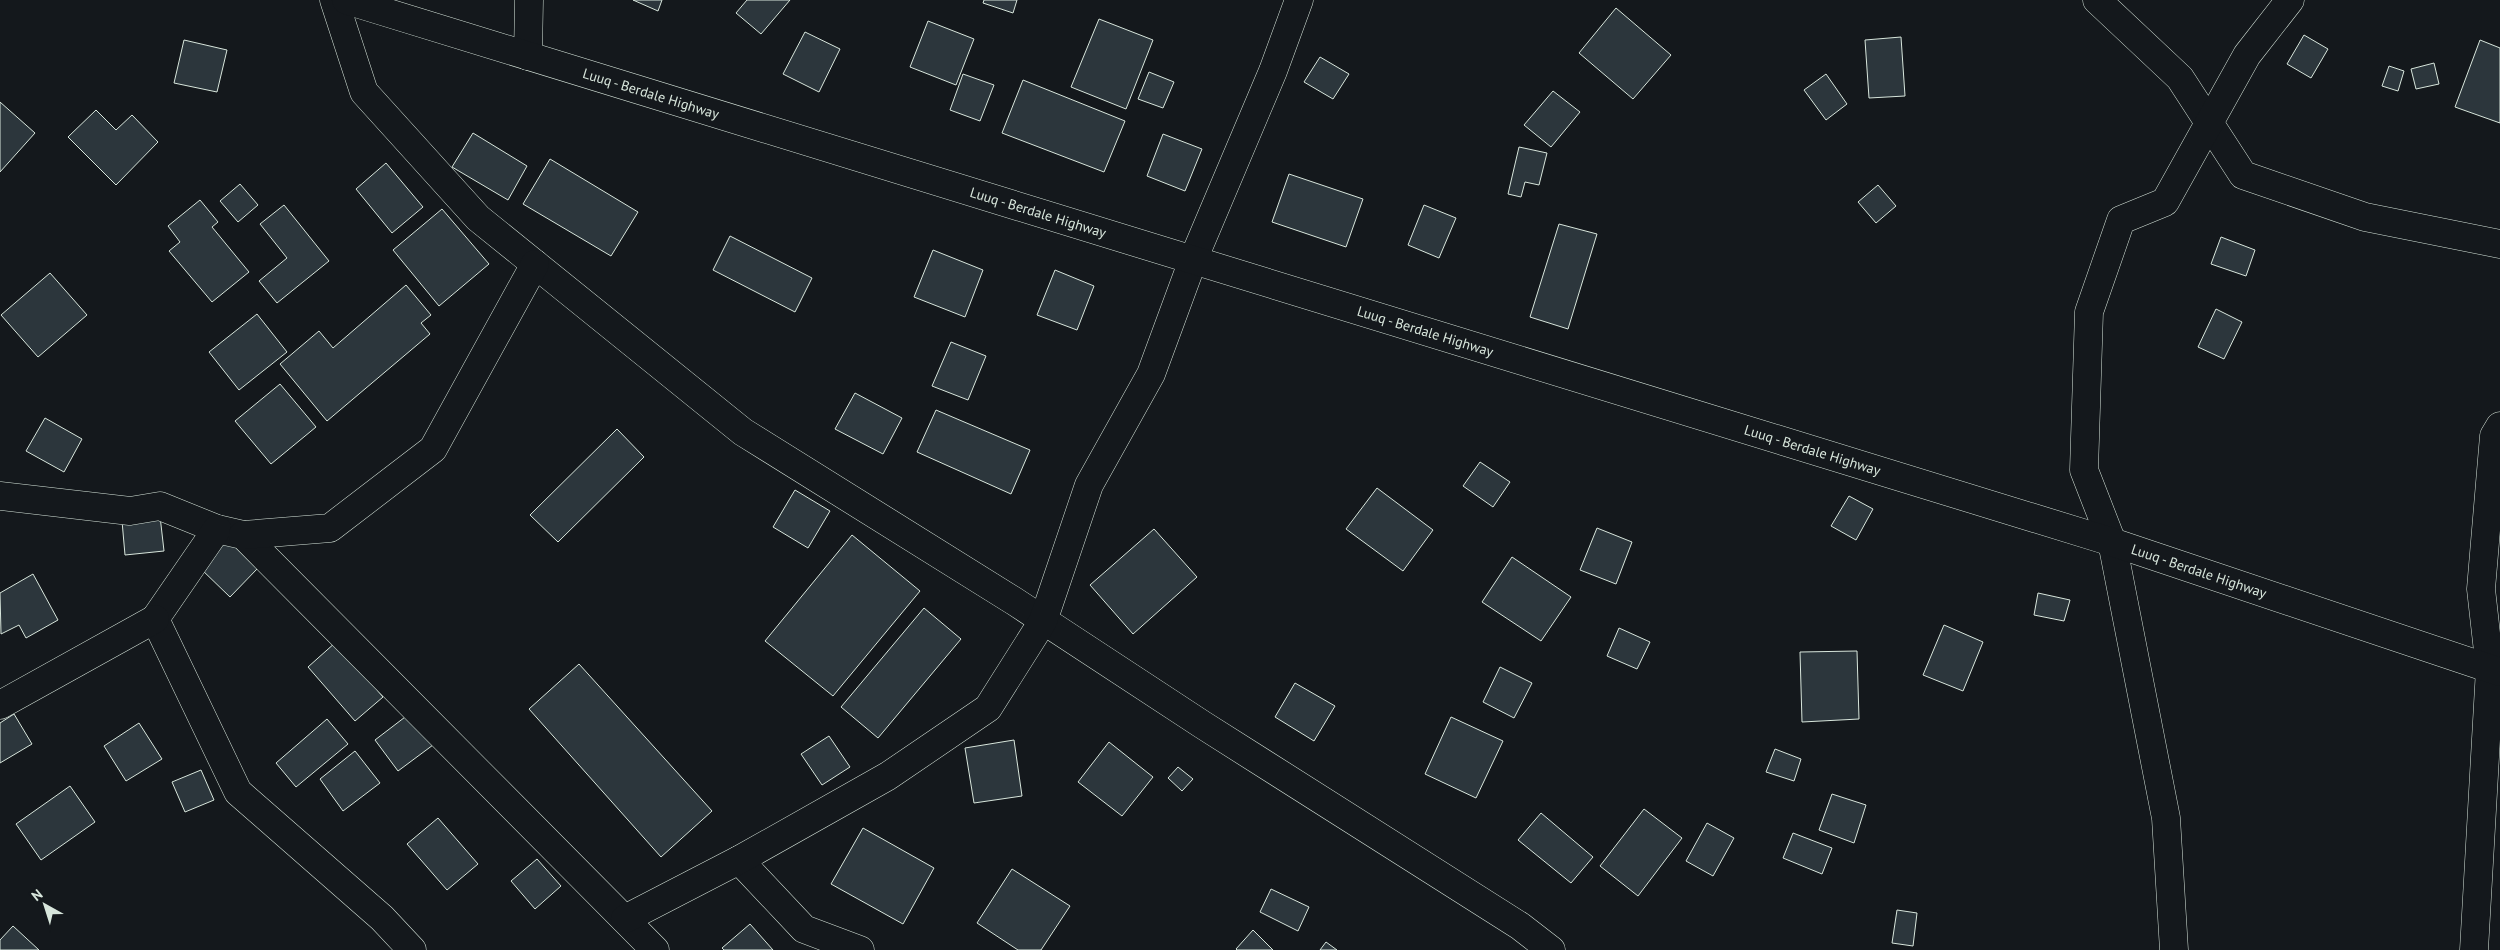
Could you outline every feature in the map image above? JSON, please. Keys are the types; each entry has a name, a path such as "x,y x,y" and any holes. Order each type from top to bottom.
{"street":[{"path":"334,0 364,92 478,218 742,432 1043,621 1520,926 1551,950"},
{"name":"Luuq - Berdale Highway","path":"346,0 2112,542 2495,670"},
{"path":"528,56 529,0"},
{"path":"625,919 739,860 888,776 988,708 1043,621 1089,485 1151,374 1193,260 1273,71 1299,0"},
{"path":"2097,0 2180,78 2243,175 2365,217 2500,244"},
{"path":"2174,950 2166,818 2112,542 2084,470 2090,312 2121,220 2165,202 2247,55 2290,0"},
{"path":"0,496 130,511 160,506 230,532 330,528 433,449 535,264"},
{"path":"2474,950 2495,670 2481,588 2494,436 2500,426"},
{"path":"0,705 154,619 230,532"},
{"path":"230,532 656,950"},
{"path":"154,619 238,792 382,918 412,950"},
{"path":"739,860 804,929 860,950"}],"building":[{"path":"633,0 662,0 658,11"},
{"path":"747,0 790,0 761,34 736,13"},
{"path":"984,0 1017,0 1013,13 983,3"},
{"path":"1616,8 1671,55 1633,99 1579,53"},
{"path":"1099,19 1153,40 1126,109 1071,87"},
{"path":"928,21 974,39 956,85 910,67"},
{"path":"805,32 840,49 819,92 783,74"},
{"path":"2304,35 2328,49 2311,78 2287,64"},
{"path":"1901,37 1905,96 1869,98 1865,40"},
{"path":"184,40 227,50 217,92 174,83"},
{"path":"2480,40 2500,48 2500,123 2455,107"},
{"path":"1320,57 1349,74 1333,99 1304,82"},
{"path":"2434,63 2439,84 2416,89 2411,69"},
{"path":"2389,66 2404,71 2398,91 2382,86"},
{"path":"1149,72 1174,82 1163,108 1138,99"},
{"path":"963,74 994,85 980,121 950,110"},
{"path":"1826,74 1847,104 1826,120 1804,90"},
{"path":"1023,80 1125,121 1104,172 1002,133"},
{"path":"1553,91 1580,112 1551,147 1524,125"},
{"path":"0,102 35,133 0,172"},
{"path":"96,110 116,130 132,115 158,142 116,185 68,137"},
{"path":"473,133 527,166 508,200 452,167"},
{"path":"1163,134 1202,149 1185,191 1147,176"},
{"path":"1519,147 1547,153 1539,185 1525,182 1521,197 1508,194"},
{"path":"550,159 638,212 611,256 523,204"},
{"path":"386,163 423,207 392,233 356,189"},
{"path":"1289,174 1363,199 1346,247 1272,222"},
{"path":"240,184 258,205 238,222 220,201"},
{"path":"1878,185 1896,206 1876,223 1858,202"},
{"path":"200,200 218,222 212,227 249,272 212,302 169,251 180,242 168,226"},
{"path":"284,205 329,261 277,303 259,281 287,258 260,224"},
{"path":"1424,205 1456,218 1439,258 1408,245"},
{"path":"442,209 489,264 439,306 393,250"},
{"path":"1559,224 1597,234 1568,329 1530,317"},
{"path":"730,236 812,278 795,312 713,270"},
{"path":"2221,237 2255,250 2246,276 2211,264"},
{"path":"933,250 983,270 965,317 914,297"},
{"path":"1055,270 1094,286 1077,330 1037,315"},
{"path":"50,273 87,315 38,357 1,315"},
{"path":"406,285 431,315 421,323 430,334 327,421 280,364 319,331 333,348"},
{"path":"2216,309 2242,322 2224,359 2198,347"},
{"path":"257,314 287,352 239,390 209,352"},
{"path":"951,342 986,356 968,400 932,386"},
{"path":"280,384 316,427 271,464 235,421"},
{"path":"855,393 902,418 883,454 835,429"},
{"path":"936,410 1030,450 1011,494 917,452"},
{"path":"45,418 82,439 64,472 26,451"},
{"path":"617,429 644,457 558,542 530,515"},
{"path":"1480,462 1510,482 1493,507 1463,486"},
{"path":"1377,488 1433,530 1403,571 1346,529"},
{"path":"795,490 830,511 808,548 773,527"},
{"path":"1849,496 1873,509 1856,540 1831,526"},
{"path":"160,516 164,551 125,555 122,521"},
{"path":"1597,528 1632,542 1616,584 1580,570"},
{"path":"1154,529 1197,577 1133,634 1090,585"},
{"path":"852,535 920,591 833,696 765,641"},
{"path":"227,539 257,569 230,597 199,567"},
{"path":"1512,557 1571,597 1541,641 1482,602"},
{"path":"33,574 58,620 26,638 19,625 1,634 0,593"},
{"path":"2038,593 2070,600 2064,621 2034,615"},
{"path":"924,608 961,639 878,738 841,707"},
{"path":"1944,625 1983,642 1963,691 1923,675"},
{"path":"1619,628 1650,642 1637,669 1607,656"},
{"path":"336,642 383,697 355,721 308,667"},
{"path":"1857,651 1859,719 1802,722 1800,652"},
{"path":"579,664 712,811 661,857 529,709"},
{"path":"1500,667 1532,683 1514,718 1483,702"},
{"path":"1295,683 1335,706 1314,741 1275,717"},
{"path":"14,714 32,744 0,763 0,723"},
{"path":"409,714 433,745 398,771 375,740"},
{"path":"1451,717 1503,741 1476,798 1425,774"},
{"path":"327,719 348,744 296,787 276,763"},
{"path":"139,723 162,759 126,781 104,746"},
{"path":"829,736 850,767 822,785 801,754"},
{"path":"1014,740 1022,796 974,803 965,748"},
{"path":"1109,742 1153,777 1122,816 1078,782"},
{"path":"1775,749 1801,759 1794,781 1766,772"},
{"path":"355,751 380,783 343,811 320,779"},
{"path":"1178,767 1193,779 1182,791 1168,778"},
{"path":"201,770 214,800 185,812 172,782"},
{"path":"70,786 95,822 41,860 16,824"},
{"path":"1832,794 1866,805 1854,843 1819,830"},
{"path":"1644,809 1682,838 1638,896 1600,866"},
{"path":"1541,813 1593,857 1571,883 1518,840"},
{"path":"438,818 478,864 447,890 407,844"},
{"path":"1707,823 1734,838 1713,876 1686,861"},
{"path":"863,828 934,868 903,924 831,884"},
{"path":"1793,833 1832,848 1822,874 1783,858"},
{"path":"537,859 561,886 535,909 511,881"},
{"path":"1012,869 1070,906 1041,950 1018,950 977,923"},
{"path":"1271,889 1309,907 1298,931 1260,912"},
{"path":"1897,910 1917,913 1913,946 1892,943"},
{"path":"750,924 773,950 724,950 722,948"},
{"path":"13,926 39,950 0,950 0,940"},
{"path":"1253,930 1273,950 1236,949"},
{"path":"1326,942 1337,950 1320,950"}]}
